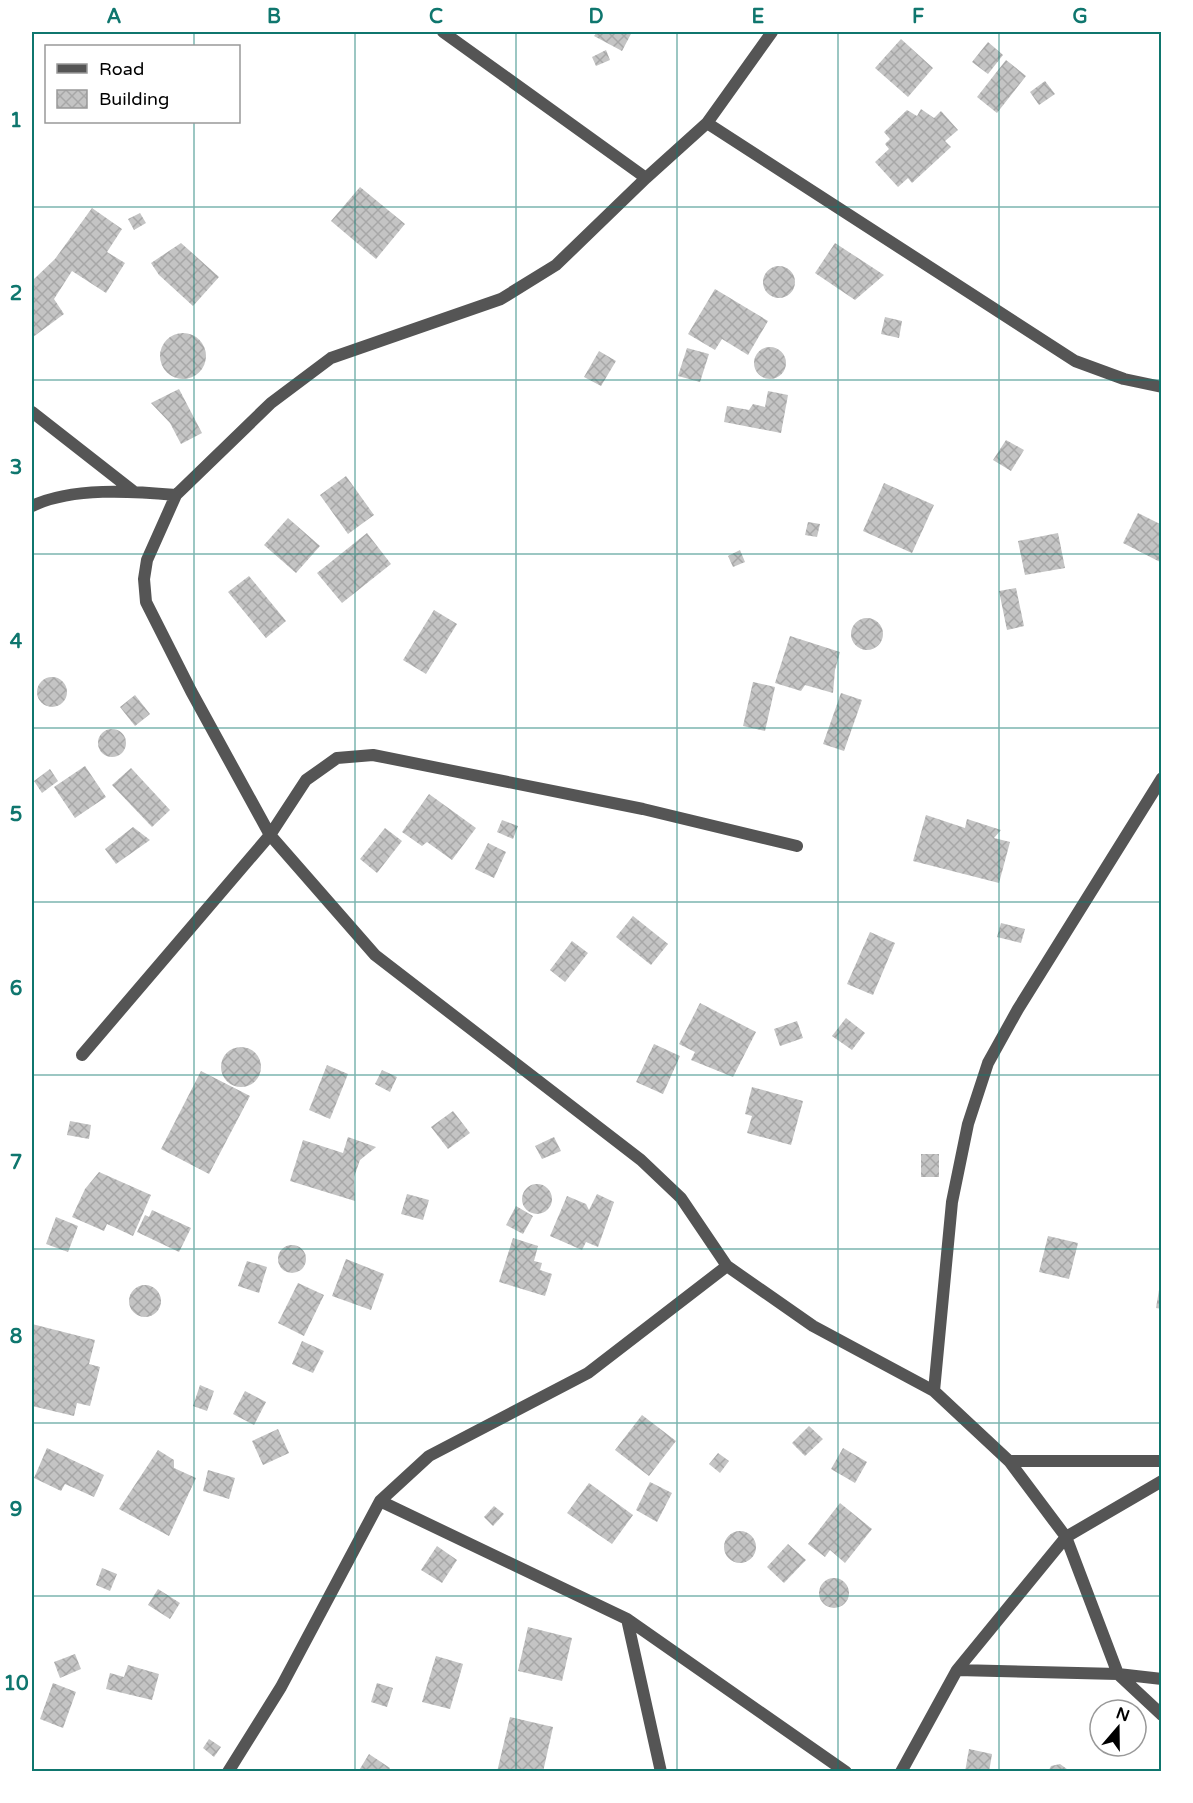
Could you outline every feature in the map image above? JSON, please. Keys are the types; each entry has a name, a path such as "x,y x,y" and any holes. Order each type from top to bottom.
{"street":[{"path":"443,32 646,178"},
{"path":"772,32 707,123 556,265 501,299 331,358 271,403 176,495 147,560 144,579 146,602 191,691 270,836 375,956 641,1160 681,1198 727,1266 813,1326 934,1391 1009,1461 1066,1537 1118,1674 1161,1715"},
{"path":"707,123 1076,361 1124,379 1161,387"},
{"path":"32,412 134,491"},
{"path":"32,506 86,494 134,491 176,495"},
{"path":"82,1055 270,836 306,780 337,758 373,755 643,809 797,846"},
{"path":"934,1391 952,1203 968,1124 988,1063 1018,1009 1161,778"},
{"path":"228,1772 281,1687 380,1501 429,1456 588,1373 727,1266"},
{"path":"1009,1461 1161,1461"},
{"path":"901,1772 957,1670 1066,1537 1161,1482"},
{"path":"380,1501 627,1618 846,1772"},
{"path":"627,1618 661,1772"},
{"path":"957,1670 1118,1674 1161,1679"}],"building":[{"path":"597,32 632,32 622,51 594,36"},
{"path":"901,39 933,68 908,97 875,68"},
{"path":"988,42 1003,55 988,74 972,62"},
{"path":"606,50 610,60 596,66 592,57"},
{"path":"1006,60 1026,76 997,113 977,97"},
{"path":"1045,81 1055,94 1039,105 1030,92"},
{"path":"921,109 934,118 941,111 958,130 945,141 951,147 912,183 908,178 898,187 875,162 889,149 885,144 890,139 884,132 907,110 917,116"},
{"path":"360,187 405,224 376,259 331,221"},
{"path":"92,208 122,229 107,252 125,263 106,293 72,271 54,299 64,314 33,337 32,281 55,259"},
{"path":"140,213 146,223 134,230 128,219"},
{"path":"181,243 219,277 193,306 159,275 151,263"},
{"path":"835,243 884,275 855,300 815,273"},
{"path":"779,266 790,271 795,282 790,293 779,298 768,293 763,282 768,271"},
{"path":"715,289 768,321 748,355 722,339 715,350 688,334"},
{"path":"885,317 902,321 899,338 881,334"},
{"path":"183,333 199,340 206,356 199,372 183,379 167,372 160,356 167,340"},
{"path":"770,347 782,351 786,363 782,375 770,379 758,375 754,363 758,351"},
{"path":"687,348 709,354 700,382 678,376"},
{"path":"599,351 616,361 601,386 584,377"},
{"path":"179,389 202,433 181,444 170,423 151,403"},
{"path":"768,391 788,395 781,433 724,422 727,406 749,410 753,404 765,407"},
{"path":"1006,440 1024,450 1011,471 993,460"},
{"path":"346,476 374,515 348,534 320,495"},
{"path":"884,483 934,505 912,553 863,531"},
{"path":"1138,513 1162,525 1162,563 1123,543"},
{"path":"288,518 320,546 296,573 264,545"},
{"path":"808,522 820,524 817,537 805,535"},
{"path":"367,533 391,564 342,603 317,573"},
{"path":"1058,533 1065,568 1025,575 1018,541"},
{"path":"740,550 745,562 733,567 728,556"},
{"path":"249,576 286,621 266,638 228,592"},
{"path":"1016,588 1024,626 1007,630 999,591"},
{"path":"434,610 457,624 426,674 403,660"},
{"path":"867,618 878,623 883,634 878,645 867,650 856,645 851,634 856,623"},
{"path":"790,636 840,652 835,670 833,693 805,685 801,691 775,683"},
{"path":"52,677 58,678 66,686 66,698 58,706 52,707 46,706 38,698 37,692 38,686 46,678"},
{"path":"753,682 775,687 765,731 743,726"},
{"path":"841,693 862,700 844,751 823,744"},
{"path":"135,695 150,714 135,726 120,707"},
{"path":"112,729 122,733 126,743 122,753 112,757 102,753 98,743 102,733"},
{"path":"85,766 106,797 75,818 54,787"},
{"path":"131,768 170,810 152,827 112,785"},
{"path":"50,769 58,781 42,793 34,781"},
{"path":"429,794 476,828 452,860 427,842 422,846 402,832"},
{"path":"926,815 965,828 967,819 1001,830 994,838 1010,842 999,883 913,861"},
{"path":"502,820 518,826 513,839 497,832"},
{"path":"133,827 150,840 116,864 105,849"},
{"path":"385,828 402,841 377,873 360,859"},
{"path":"488,843 506,852 494,878 475,869"},
{"path":"633,916 668,944 651,965 616,937"},
{"path":"1001,923 1025,929 1021,943 997,937"},
{"path":"870,932 895,943 873,995 847,984"},
{"path":"572,941 588,953 565,982 550,970"},
{"path":"700,1003 756,1032 733,1077 691,1060 695,1052 679,1044"},
{"path":"846,1018 865,1033 852,1050 832,1036"},
{"path":"797,1021 803,1038 780,1046 774,1029"},
{"path":"654,1044 680,1056 663,1094 636,1082"},
{"path":"241,1047 255,1053 261,1067 255,1081 241,1087 227,1081 221,1067 227,1053"},
{"path":"327,1065 348,1074 330,1119 309,1110"},
{"path":"382,1070 397,1077 390,1092 375,1084"},
{"path":"201,1071 250,1096 209,1174 161,1149"},
{"path":"752,1087 803,1101 791,1145 747,1133 752,1116 745,1114"},
{"path":"453,1111 470,1133 448,1149 431,1127"},
{"path":"70,1121 91,1125 89,1139 67,1135"},
{"path":"348,1137 376,1147 360,1160 354,1177 355,1201 290,1181 303,1140 343,1153"},
{"path":"554,1137 561,1151 542,1159 535,1146"},
{"path":"921,1154 939,1154 939,1177 921,1177"},
{"path":"99,1172 151,1195 133,1236 107,1224 104,1231 72,1217 85,1189"},
{"path":"537,1184 543,1185 551,1193 551,1205 543,1213 537,1214 531,1213 523,1205 522,1199 523,1193 531,1185"},
{"path":"407,1194 429,1200 423,1220 401,1214"},
{"path":"597,1194 614,1202 598,1247 586,1242 582,1250 550,1236 567,1196 586,1204 589,1210"},
{"path":"516,1206 533,1216 523,1234 506,1225"},
{"path":"152,1210 191,1228 179,1252 137,1232 145,1215 149,1217"},
{"path":"56,1217 78,1226 68,1252 46,1244"},
{"path":"1048,1236 1078,1243 1069,1279 1039,1272"},
{"path":"513,1238 538,1246 534,1261 542,1263 540,1270 552,1274 545,1296 499,1282"},
{"path":"292,1245 302,1249 306,1259 302,1269 292,1273 282,1269 278,1259 282,1249"},
{"path":"346,1259 384,1274 371,1310 332,1296"},
{"path":"247,1261 267,1267 259,1293 238,1286"},
{"path":"298,1283 324,1295 304,1336 278,1323"},
{"path":"1160,1284 1162,1285 1162,1309 1156,1308"},
{"path":"145,1285 156,1290 161,1301 156,1312 145,1317 134,1312 129,1301 134,1290"},
{"path":"32,1324 95,1340 89,1364 100,1367 90,1406 77,1403 74,1416 32,1406"},
{"path":"302,1341 324,1351 313,1373 292,1364"},
{"path":"200,1385 214,1391 207,1411 193,1406"},
{"path":"245,1391 266,1402 254,1425 233,1414"},
{"path":"642,1415 676,1441 649,1476 615,1450"},
{"path":"809,1426 823,1439 805,1456 792,1443"},
{"path":"278,1429 289,1453 263,1465 252,1441"},
{"path":"47,1448 104,1475 94,1497 65,1484 61,1491 34,1478"},
{"path":"843,1448 867,1462 855,1483 831,1469"},
{"path":"158,1450 174,1460 174,1468 196,1478 169,1536 119,1509"},
{"path":"718,1453 729,1461 720,1473 709,1464"},
{"path":"208,1470 235,1478 229,1499 203,1491"},
{"path":"650,1482 672,1493 657,1522 636,1510"},
{"path":"589,1483 633,1515 612,1544 567,1513"},
{"path":"840,1503 872,1529 845,1563 830,1550 825,1557 808,1544"},
{"path":"494,1506 504,1514 493,1526 484,1517"},
{"path":"740,1531 751,1536 756,1547 751,1558 740,1563 729,1558 724,1547 729,1536"},
{"path":"788,1544 806,1560 784,1583 767,1567"},
{"path":"437,1546 457,1560 442,1583 421,1570"},
{"path":"102,1568 117,1574 110,1591 96,1585"},
{"path":"834,1578 845,1582 849,1593 845,1604 834,1608 823,1604 819,1593 823,1582"},
{"path":"158,1589 180,1603 170,1619 148,1605"},
{"path":"528,1627 572,1638 562,1681 518,1671"},
{"path":"75,1654 81,1669 60,1678 54,1662"},
{"path":"436,1656 463,1664 450,1709 422,1702"},
{"path":"128,1665 159,1674 152,1700 106,1689 110,1673 124,1677"},
{"path":"53,1683 76,1692 63,1728 40,1719"},
{"path":"377,1683 393,1688 387,1707 371,1702"},
{"path":"510,1717 553,1727 543,1772 497,1772"},
{"path":"209,1739 221,1747 214,1757 203,1748"},
{"path":"969,1749 992,1754 989,1772 965,1772"},
{"path":"369,1754 390,1768 388,1772 358,1772"},
{"path":"1060,1764 1071,1772 1048,1772 1051,1766"}]}
